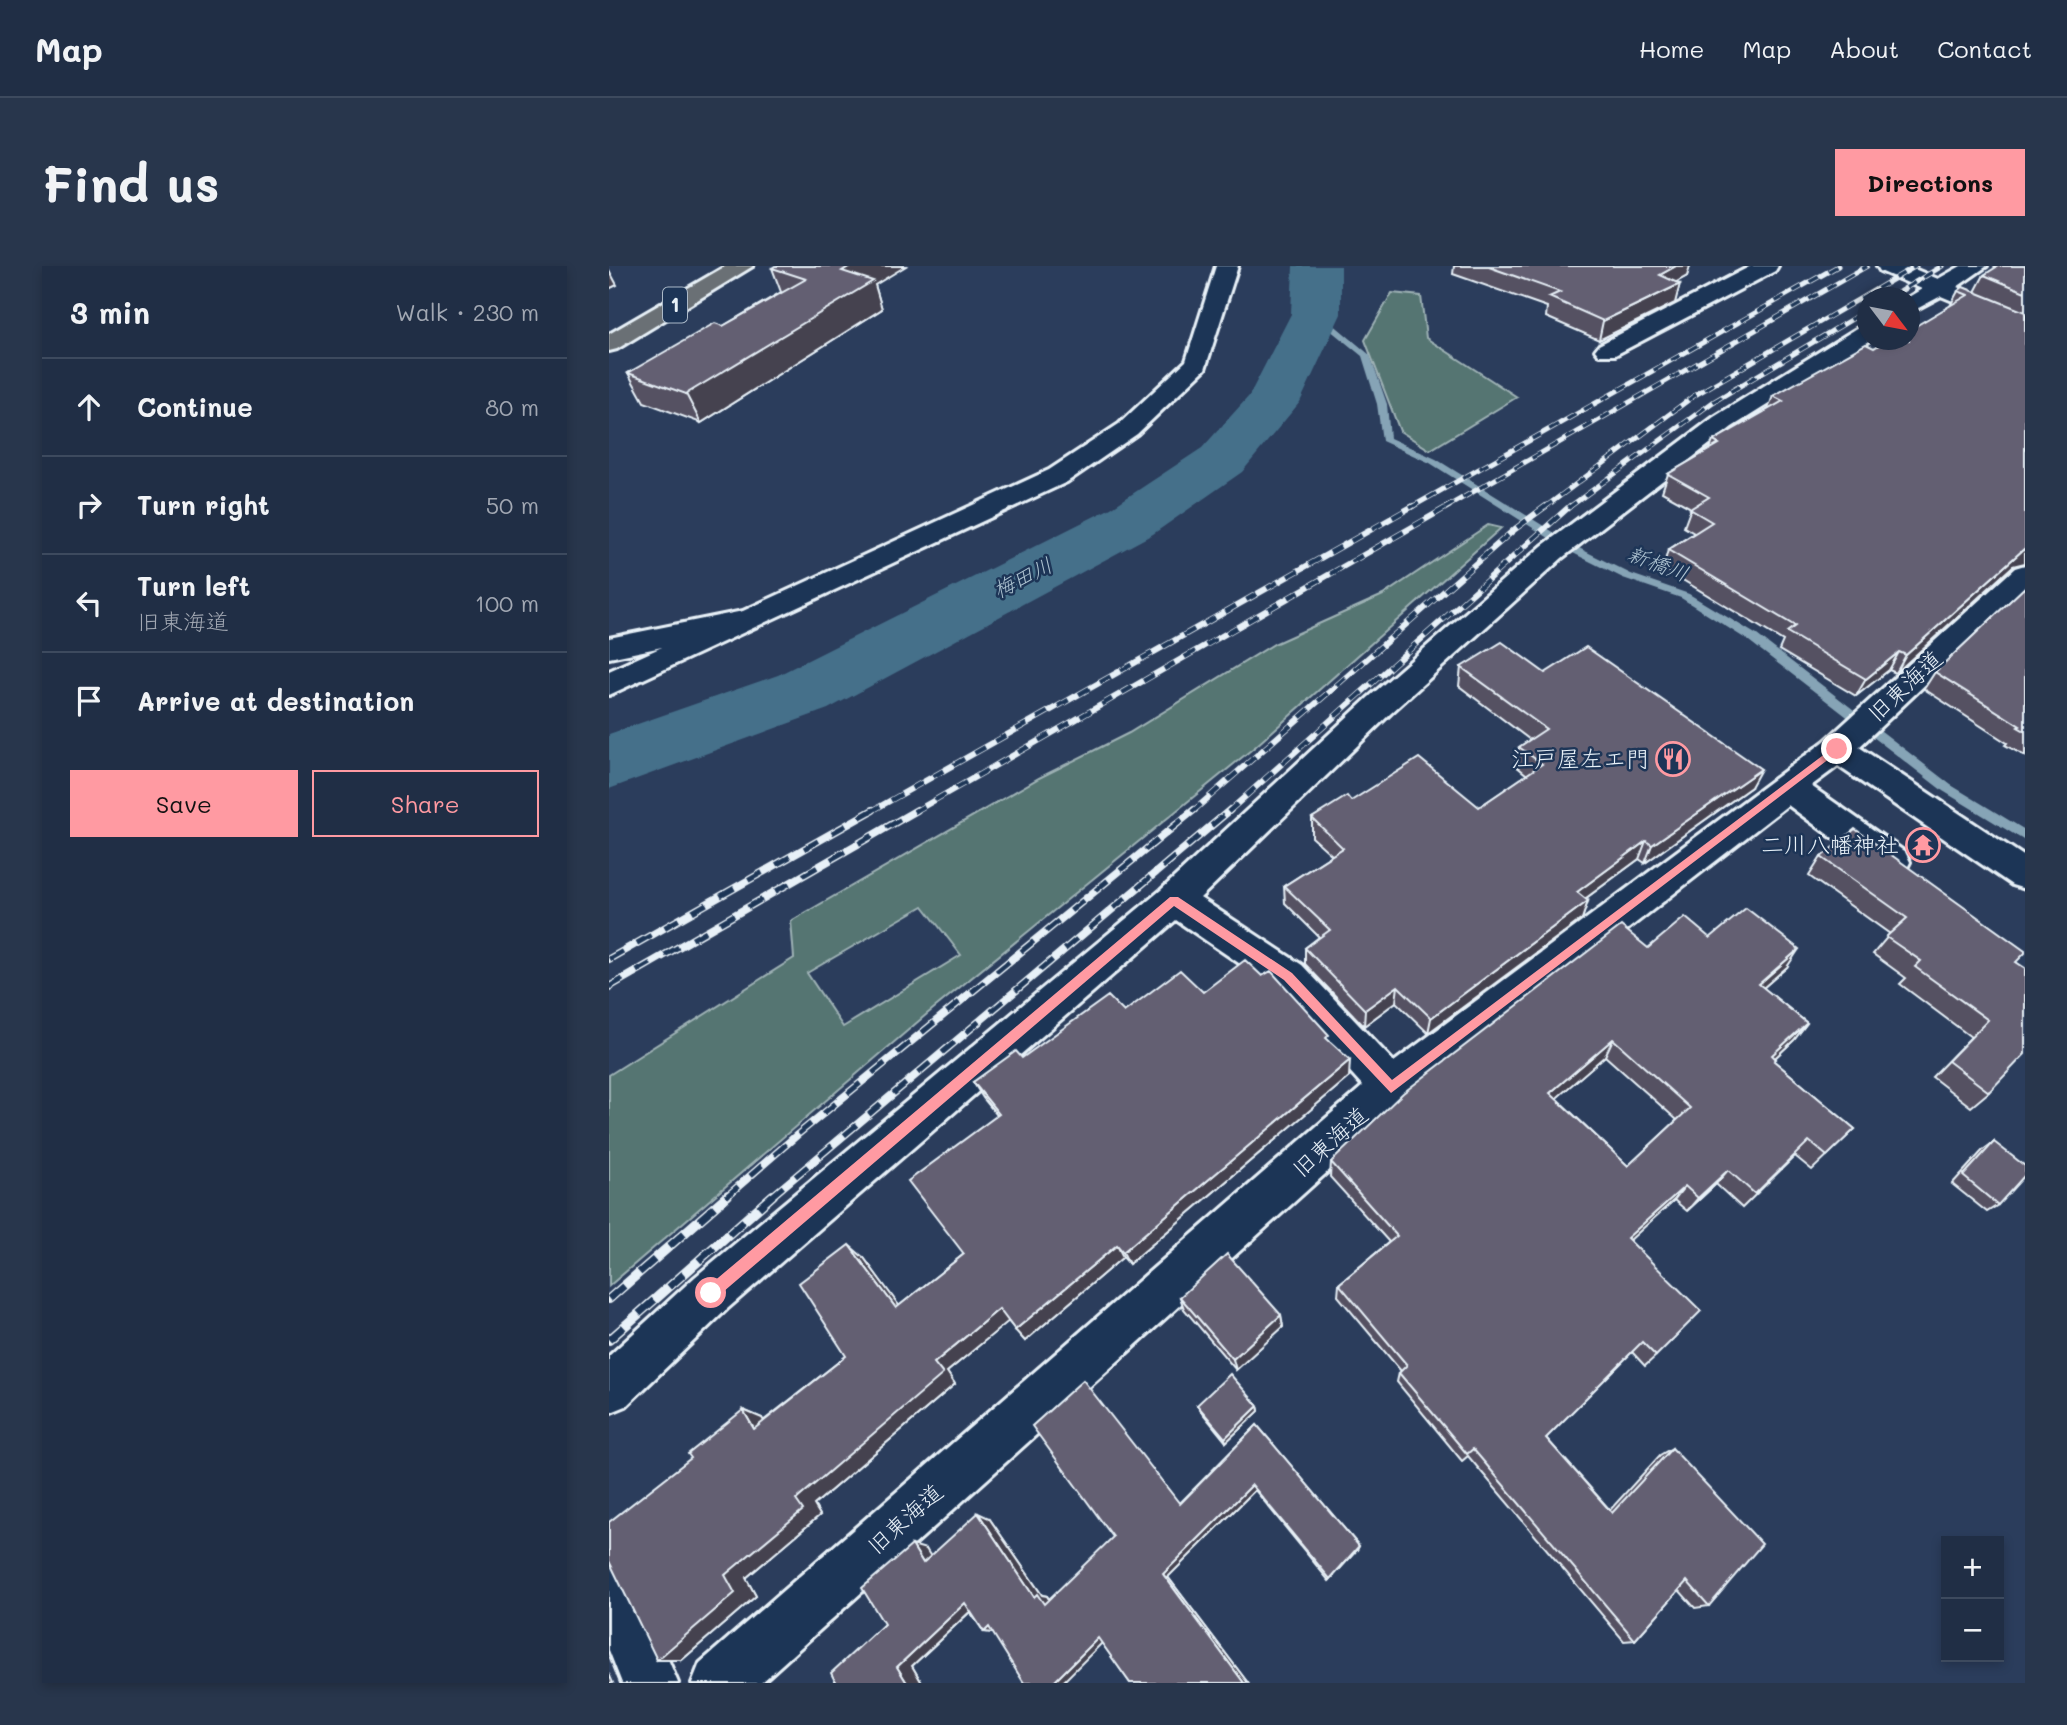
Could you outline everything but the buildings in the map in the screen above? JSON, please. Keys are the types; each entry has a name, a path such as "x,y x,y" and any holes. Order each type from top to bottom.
{"highway":[{"name":"1","path":"609,344 742,266"}],"street":[{"path":"609,684 1058,476 1128,429 1197,364 1227,266"},
{"path":"1607,350 1767,266"},
{"path":"1888,266 2025,324"},
{"path":"1920,299 1976,266"},
{"path":"609,1390 711,1293 1174,900 1380,705 1565,542 1723,422 1857,338"},
{"name":"旧東海道","path":"720,1683 1391,1088 1856,732 2025,574"},
{"path":"609,648 751,620"},
{"path":"1856,732 2025,875"},
{"path":"1786,786 1916,879"},
{"path":"1174,900 1288,976 1391,1088"},
{"path":"609,1583 650,1683"}],"green space":[{"path":"1392,293 1421,296 1426,338 1517,397 1430,450 1400,431 1365,340"},
{"path":"1488,525 1501,528 1256,746 927,1014 609,1286 609,1075 794,958 791,921 1039,778 1129,733 1274,644 1383,595","holes":["923,906 961,955 843,1027 807,973"]}],"waterway":[{"name":"梅田川","path":"609,762 803,692 1132,521 1222,460 1273,402 1316,314 1317,266"},
{"name":"新橋川","path":"1316,314 1366,355 1382,404 1385,439 1433,461 1575,550 1627,576 1685,596 1753,638 1947,788 2025,836"}],"railway":[{"path":"1410,508 1838,266"},
{"path":"1445,508 1867,266"},
{"path":"1544,508 1695,395 1916,266"},
{"path":"1907,287 1942,266"},
{"path":"1568,508 1713,402 1857,316"},
{"path":"870,812 1413,506"},
{"path":"914,812 1449,506"},
{"path":"1192,812 1515,529 1546,506"},
{"path":"1228,812 1570,506"},
{"path":"609,959 873,810"},
{"path":"609,987 917,810"},
{"path":"726,1197 797,1135 1194,810"},
{"path":"771,1197 1230,810"},
{"path":"609,1299 728,1195"},
{"path":"609,1340 773,1195"}],"place":[{"name":"江戸屋左エ門","path":"1673,759"},
{"name":"二川八幡神社","path":"1923,845"}],"route":[{"path":"711,1293 1174,900 1288,976 1391,1088 1837,749"}]}
